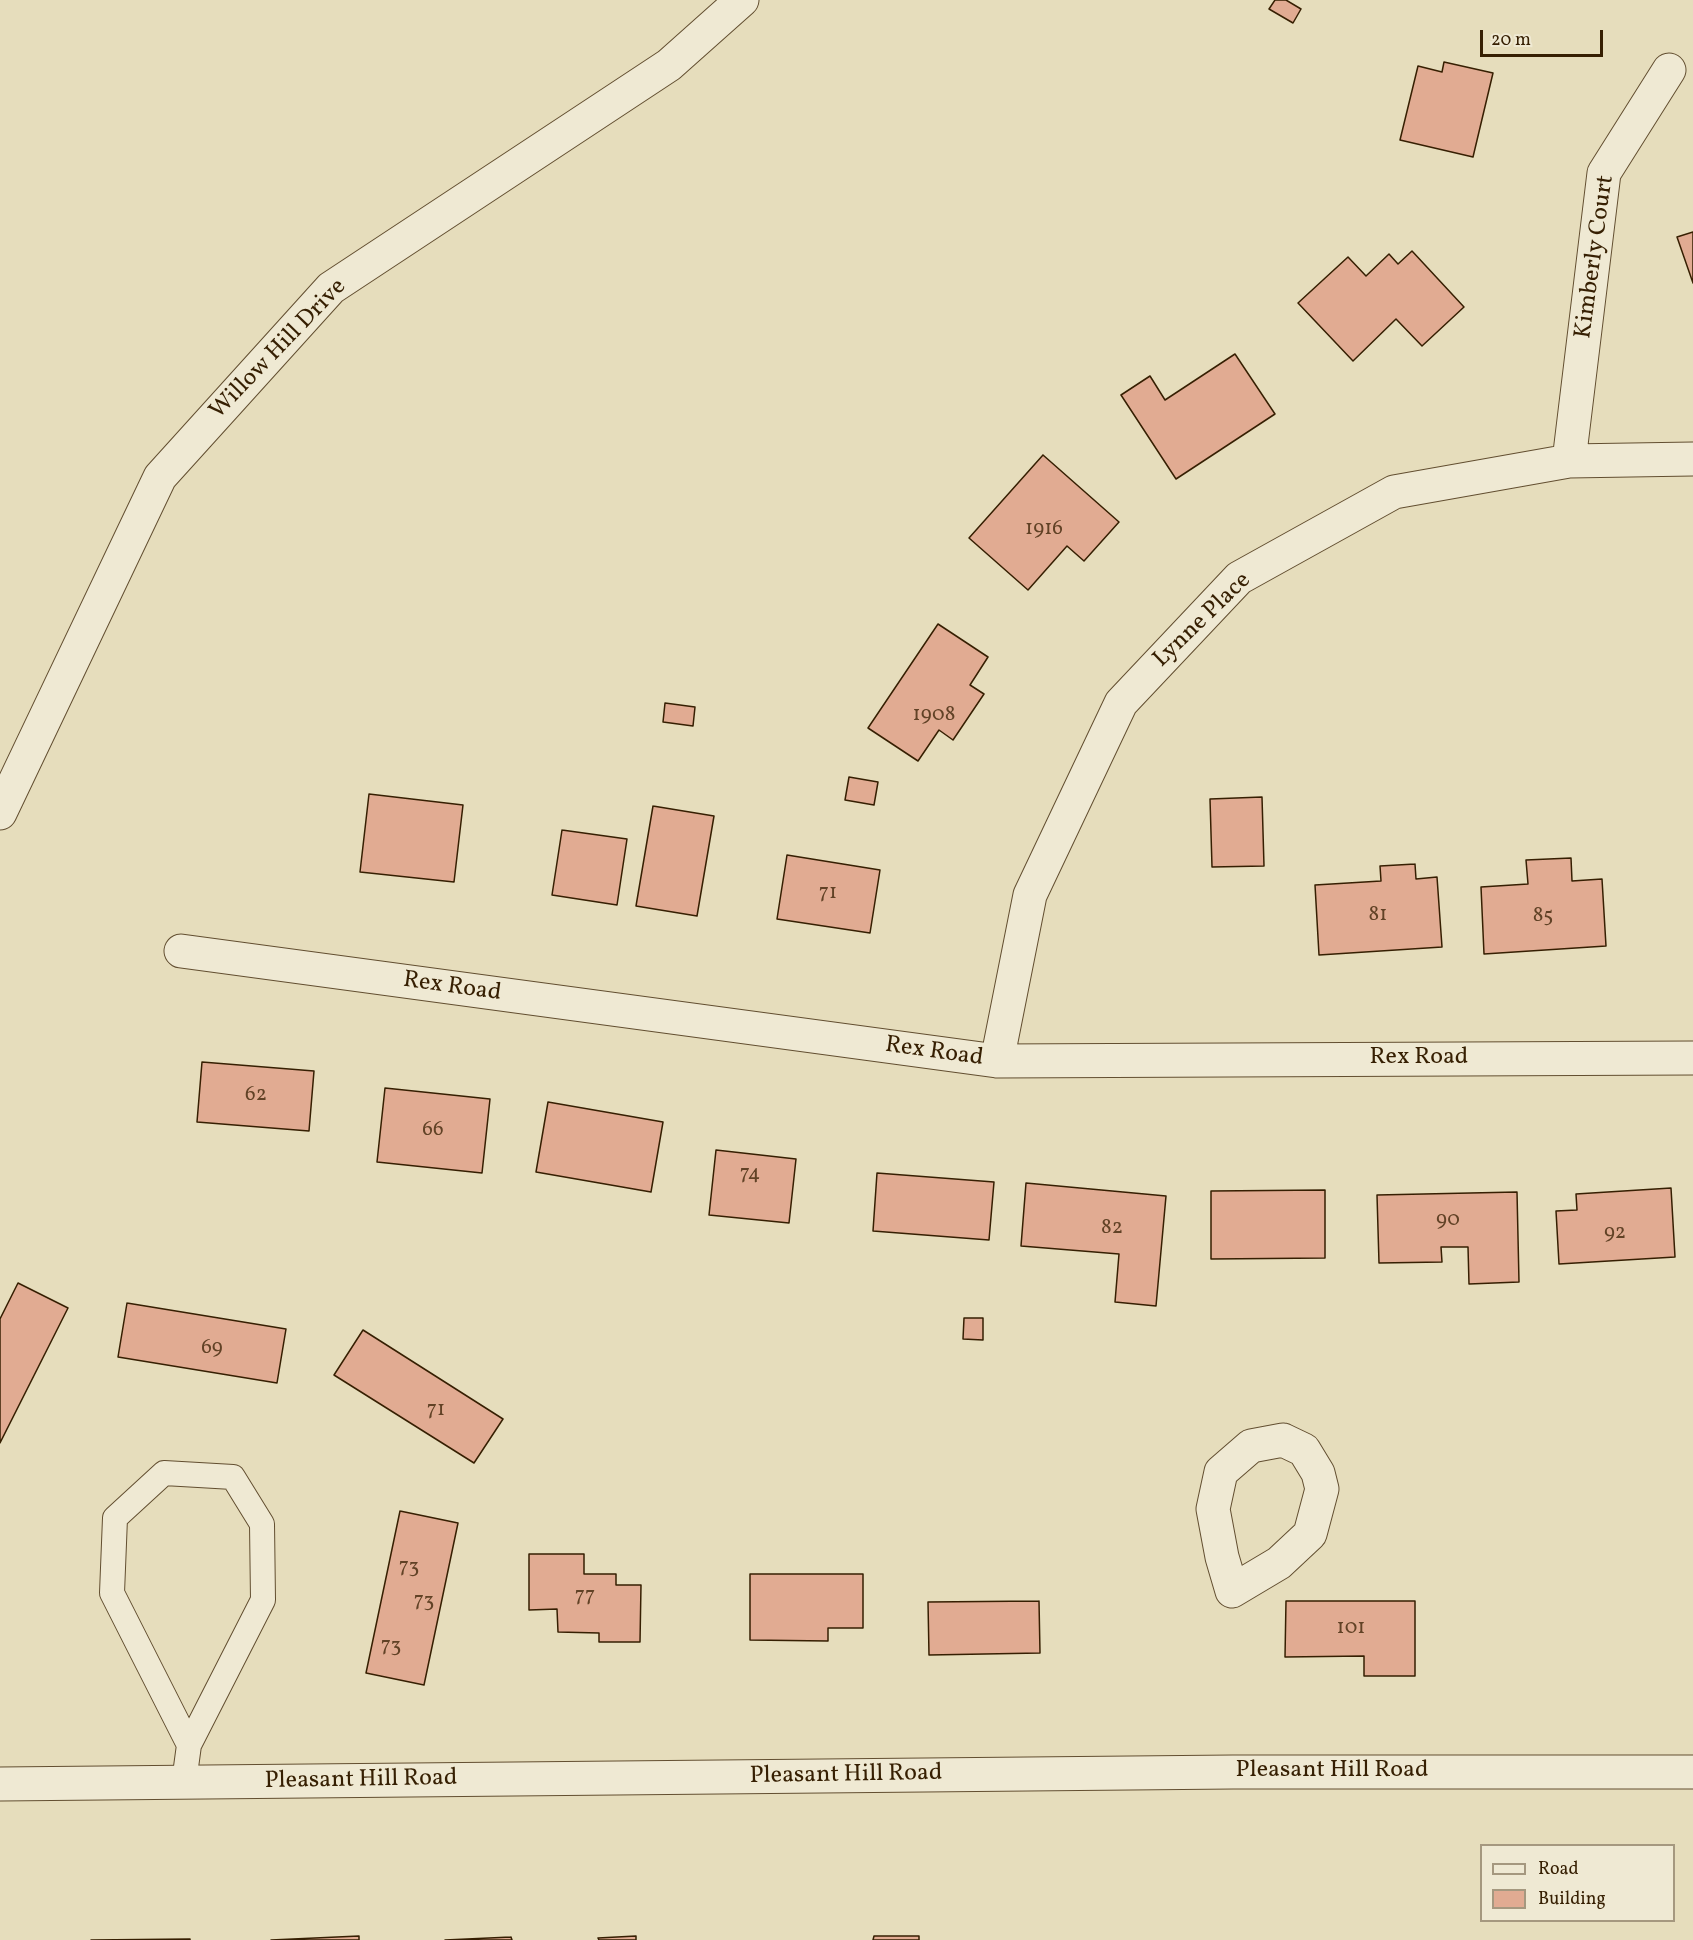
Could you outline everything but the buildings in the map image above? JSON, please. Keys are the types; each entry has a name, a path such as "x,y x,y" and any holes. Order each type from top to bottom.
{"street":[{"name":"Willow Hill Drive","path":"0,813 160,477 331,288 669,65 742,0"},
{"name":"Kimberly Court","path":"1569,461 1604,173 1669,70"},
{"name":"Lynne Place","path":"997,1061 1030,895 1121,703 1239,578 1395,492 1569,461 1693,459"},
{"name":"Rex Road","path":"181,951 997,1061 1693,1058"},
{"name":"Pleasant Hill Road","path":"0,1784 1209,1772 1693,1772"}],"lane":[{"path":"184,1782 189,1745 263,1600 262,1524 233,1477 164,1473 115,1518 112,1593 189,1745"}]}
